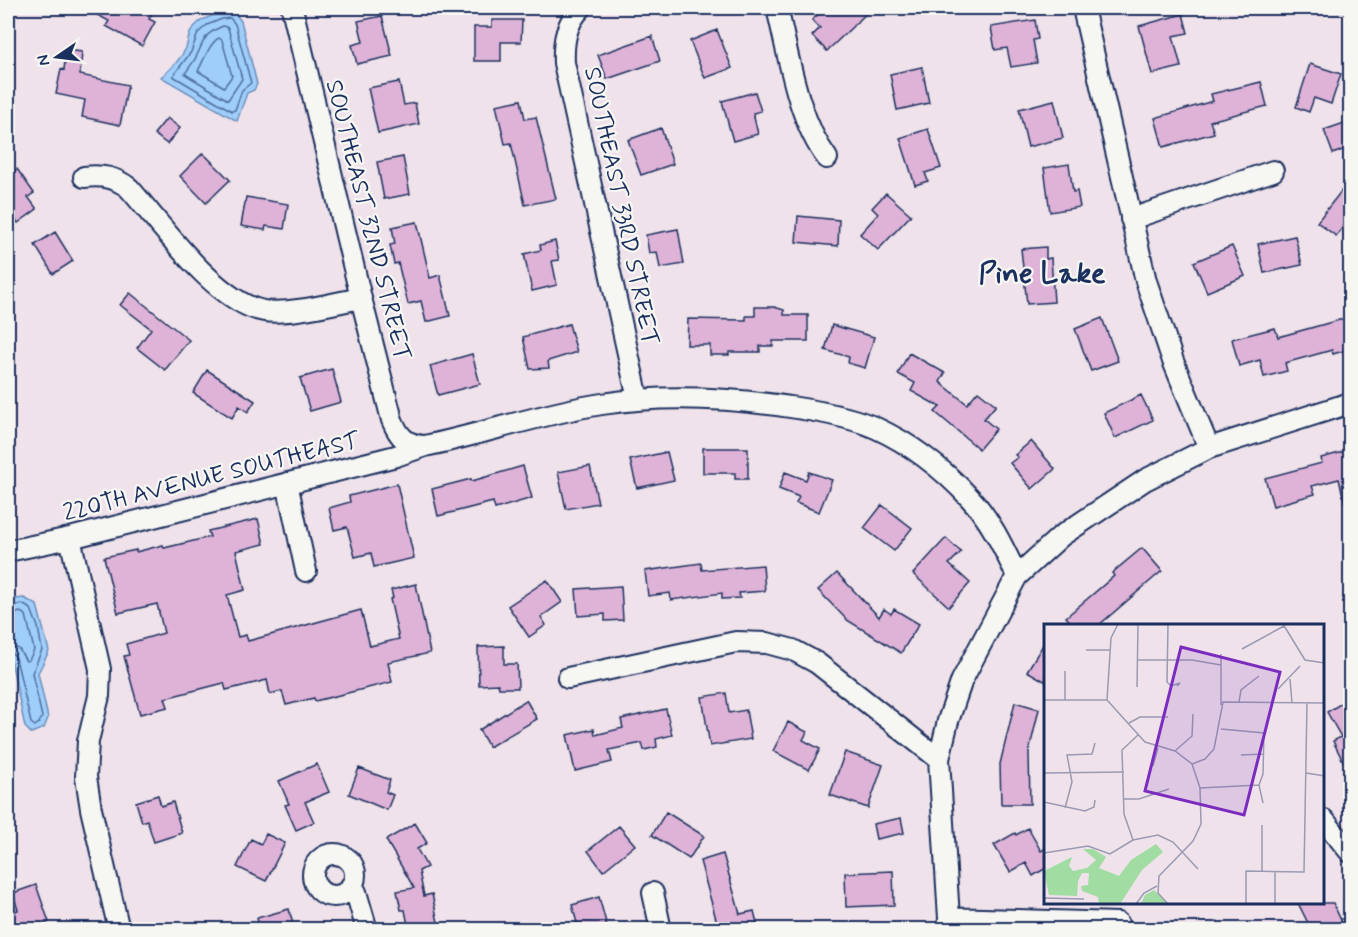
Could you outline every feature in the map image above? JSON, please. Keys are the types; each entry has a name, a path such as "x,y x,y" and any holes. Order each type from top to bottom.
{"street":[{"name":"SOUTHEAST 32ND STREET","path":"292,8 392,420 404,441"},
{"path":"777,8 806,121 816,143 827,158"},
{"path":"1083,8 1146,281 1173,361 1209,448"},
{"name":"SOUTHEAST 33RD STREET","path":"575,15 565,36 564,63 638,399"},
{"path":"1131,219 1273,171"},
{"path":"84,177 109,177 129,188 204,274 231,297 249,306 265,311 286,311 361,298"},
{"name":"220TH AVENUE SOUTHEAST","path":"8,551 70,538 396,456 425,446 599,404 665,398 754,401 829,413 875,428 910,447 944,472 972,500 994,531 1017,576"},
{"path":"1118,923 949,924 939,759 948,721 963,680 1017,576 1061,536 1145,480 1209,448 1350,403"},
{"name":"220TH AVENUE SOUTHEAST","path":"404,441 413,446 425,446"},
{"path":"287,483 306,572"},
{"path":"70,538 100,669 99,696 87,741 86,777 91,809 119,930"},
{"path":"568,678 736,642 767,643 793,650 817,663 939,759"},
{"path":"1325,822 1350,852"},
{"path":"351,886 356,892 367,930"},
{"path":"653,893 661,930"}],"water":[{"path":"234,12 241,21 257,84 254,90 247,93 237,121 161,77 181,56 191,32 200,22 211,16"},
{"path":"24,598 37,605 49,651 38,673 48,718 44,728 31,733 25,727 8,646 8,604 15,599"}],"building":[{"path":"84,8 155,8 149,19 155,22 142,46 106,26 109,21"},
{"path":"825,8 872,8 827,51 812,36 820,28 812,20"},
{"path":"1183,14 1188,33 1173,36 1181,67 1152,74 1139,26"},
{"path":"382,16 392,56 357,64 352,45 363,42 358,21"},
{"path":"492,20 522,20 521,42 501,42 501,61 474,61 474,27 492,27"},
{"path":"1035,20 1038,39 1033,40 1037,63 1011,67 1007,48 995,50 991,27"},
{"path":"717,30 732,68 705,78 690,41"},
{"path":"652,36 660,61 607,79 598,55"},
{"path":"66,50 82,52 80,75 128,85 120,125 82,117 85,100 56,94 61,69 64,70"},
{"path":"1310,64 1341,74 1331,104 1314,98 1309,112 1296,107"},
{"path":"922,67 929,103 897,110 890,74"},
{"path":"399,82 404,105 415,103 419,124 378,133 368,88"},
{"path":"1261,82 1267,106 1210,121 1214,133 1163,147 1155,118 1213,101 1211,94"},
{"path":"755,92 761,111 753,113 758,134 733,141 722,101"},
{"path":"521,100 525,119 536,117 556,199 525,205 511,143 505,144 496,105"},
{"path":"1054,100 1063,138 1028,147 1019,109"},
{"path":"167,118 180,128 167,144 154,134"},
{"path":"1350,121 1350,147 1333,154 1324,130"},
{"path":"661,128 673,164 641,175 628,140"},
{"path":"928,129 941,168 925,173 928,181 915,185 900,138"},
{"path":"203,153 230,180 206,203 180,176"},
{"path":"403,157 410,194 384,199 377,162"},
{"path":"1069,164 1073,192 1077,191 1080,207 1050,212 1044,168"},
{"path":"17,169 34,193 28,197 37,209 18,223 8,209 8,176"},
{"path":"1342,190 1350,196 1350,218 1336,236 1317,222"},
{"path":"886,193 911,215 878,250 860,234 878,214 872,208"},
{"path":"246,197 288,204 284,229 266,226 265,230 241,226"},
{"path":"798,216 839,220 838,246 796,242"},
{"path":"417,222 430,278 440,275 450,316 426,322 421,301 408,304 398,263 394,264 390,245 395,244 392,227"},
{"path":"678,229 684,264 660,268 657,252 649,253 646,235"},
{"path":"55,232 73,261 53,274 35,245"},
{"path":"1295,236 1302,265 1264,273 1258,244"},
{"path":"555,241 559,260 552,261 557,285 532,291 524,254 541,250 540,245"},
{"path":"1232,246 1245,276 1207,292 1194,262"},
{"path":"1046,247 1046,259 1051,258 1054,302 1027,304 1021,249"},
{"path":"130,293 189,340 165,370 137,348 151,329 120,305"},
{"path":"755,307 774,307 784,310 784,315 808,315 808,341 773,341 773,346 760,346 760,352 729,352 729,355 710,355 710,345 687,345 688,319 746,320 746,316 755,316"},
{"path":"1102,318 1118,361 1091,371 1075,329"},
{"path":"1343,319 1350,349 1333,354 1332,350 1285,363 1287,371 1264,377 1260,360 1239,366 1232,339 1275,328 1278,337"},
{"path":"569,324 577,352 548,361 549,368 530,369 523,337"},
{"path":"832,325 874,337 865,368 848,363 849,357 825,350"},
{"path":"909,353 945,373 940,382 967,404 978,391 996,405 984,419 996,429 979,449 935,412 940,407 911,391 915,383 898,374"},
{"path":"472,354 480,384 438,395 430,366"},
{"path":"332,369 341,402 310,411 300,378"},
{"path":"207,370 255,401 248,412 239,406 232,418 193,393"},
{"path":"1141,395 1153,420 1115,438 1104,413"},
{"path":"1031,441 1055,469 1032,489 1010,463 1018,457 1015,455"},
{"path":"703,448 748,448 748,479 735,479 735,473 703,473"},
{"path":"1350,450 1350,503 1345,504 1339,479 1312,486 1315,494 1273,506 1265,478 1322,463 1321,458"},
{"path":"667,452 674,480 637,488 630,460"},
{"path":"523,466 532,498 495,509 493,502 438,516 432,489 471,479 472,481"},
{"path":"590,466 598,503 566,509 558,472"},
{"path":"785,472 806,480 809,472 832,480 819,512 796,503 799,497 779,489"},
{"path":"397,484 414,558 374,567 371,553 355,557 347,527 334,530 329,508 350,502 349,496"},
{"path":"882,505 912,528 894,551 864,528"},
{"path":"258,519 264,544 236,551 245,590 227,595 238,637 246,635 248,641 361,610 370,646 399,639 390,599 393,598 391,590 416,584 430,653 388,662 392,682 315,701 314,698 286,705 282,691 270,694 267,680 226,690 224,683 165,698 168,707 140,714 124,656 129,655 126,644 164,633 157,604 118,613 104,557 163,545 164,548 210,537 208,531"},
{"path":"946,538 961,552 949,564 970,583 949,607 913,574"},
{"path":"1142,548 1162,571 1100,624 1072,624 1066,617 1114,576 1112,573"},
{"path":"701,563 702,570 763,565 765,591 739,593 740,598 722,599 722,593 671,600 670,593 648,596 645,571"},
{"path":"837,573 879,617 884,609 891,614 894,609 919,624 901,653 847,620 818,590"},
{"path":"547,580 562,602 541,617 546,625 529,637 508,606"},
{"path":"621,586 623,620 605,621 605,614 578,616 576,589"},
{"path":"1044,643 1044,681 1027,671"},
{"path":"504,646 504,664 517,664 518,688 499,688 498,684 479,685 478,647"},
{"path":"726,693 729,713 746,710 751,739 710,746 702,697"},
{"path":"1350,698 1350,775 1333,741 1341,737 1327,712"},
{"path":"526,700 537,719 489,747 479,730"},
{"path":"1015,702 1039,709 1029,752 1030,804 1001,804 1000,764"},
{"path":"666,709 672,735 656,739 657,747 644,750 642,743 609,750 612,762 575,771 567,735 594,729 595,735 623,728 621,719"},
{"path":"788,722 807,732 803,740 820,749 809,770 773,751"},
{"path":"845,752 883,765 868,808 830,795"},
{"path":"317,764 329,792 305,802 314,822 296,830 285,805 289,804 279,781"},
{"path":"359,768 390,780 386,792 393,795 387,810 349,794"},
{"path":"158,795 161,806 173,802 182,833 154,842 147,820 142,822 136,802"},
{"path":"666,812 704,836 689,859 652,835"},
{"path":"901,818 904,833 876,839 873,824"},
{"path":"415,823 427,843 417,849 427,867 419,871 424,896 432,894 439,927 424,930 409,930 405,910 401,910 397,891 414,888 386,840"},
{"path":"619,826 635,845 603,871 588,851"},
{"path":"1028,828 1041,851 1044,849 1044,869 1033,876 1026,863 1010,872 994,845 1015,833 1016,835"},
{"path":"266,834 285,843 266,881 237,867 251,839 261,844"},
{"path":"723,854 740,914 754,911 758,927 748,930 719,930 700,861"},
{"path":"893,871 894,905 846,907 845,873"},
{"path":"36,885 49,922 28,930 15,930 9,913 18,910 13,893"},
{"path":"599,897 608,930 579,930 572,905"},
{"path":"1333,903 1345,929 1311,929 1298,904"},
{"path":"289,909 294,928 260,930 257,918"}],"district":[{"name":"Pine Lake","path":"1042,272"}]}
